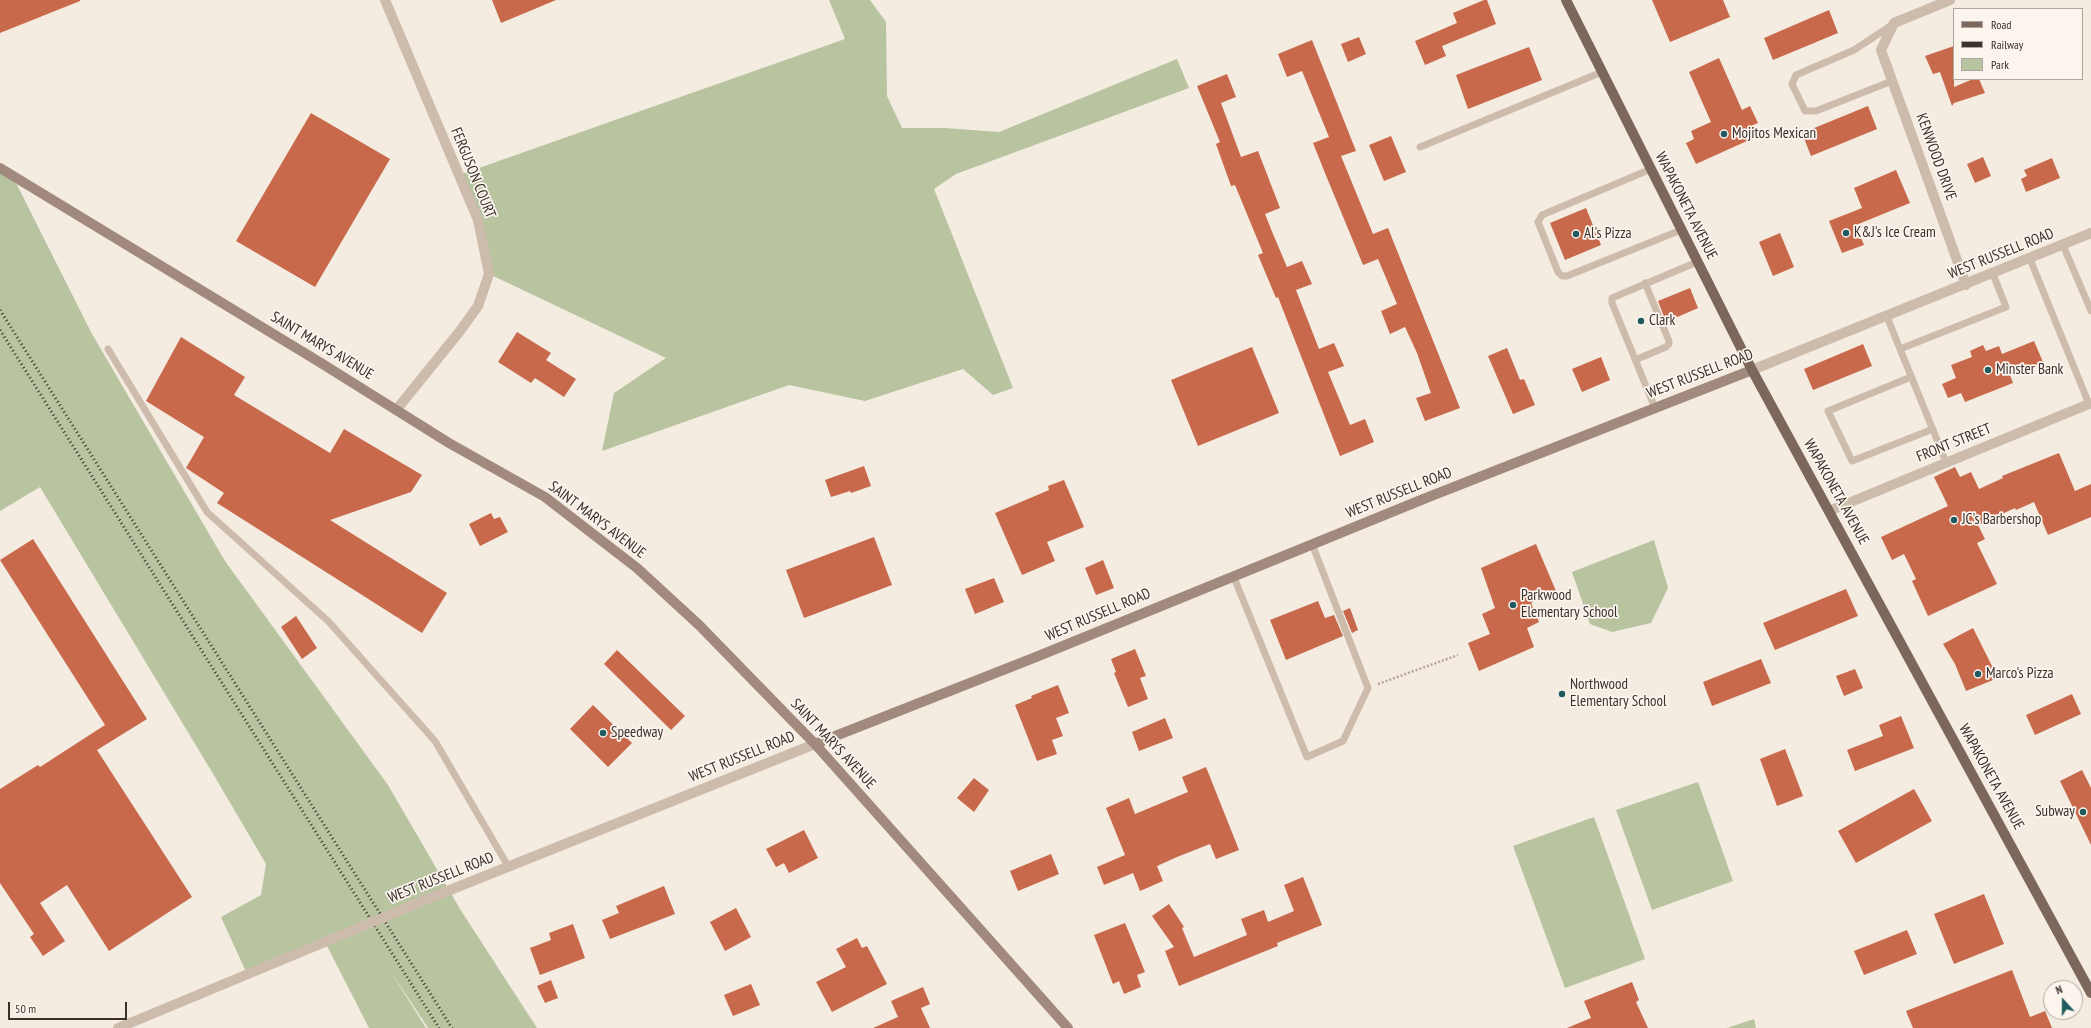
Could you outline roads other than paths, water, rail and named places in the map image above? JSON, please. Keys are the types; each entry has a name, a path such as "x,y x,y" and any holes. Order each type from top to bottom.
{"main road":[{"name":"WAPAKONETA AVENUE","path":"1566,0 1752,370 2091,993"},
{"name":"SAINT MARYS AVENUE","path":"0,168 397,409 449,443 545,498 637,568 695,620 815,744 1068,1028"},
{"name":"WEST RUSSELL ROAD","path":"815,744 1036,657 1233,575 1752,370"}],"street":[{"name":"FERGUSON COURT","path":"385,0 478,220 489,274 478,306 460,331 397,409"},
{"path":"1894,23 1950,0"},
{"name":"KENWOOD DRIVE","path":"1894,23 1881,50 1966,285"},
{"name":"WEST RUSSELL ROAD","path":"1752,370 1887,317 2091,233"},
{"name":"FRONT STREET","path":"1829,511 2090,404"},
{"name":"WEST RUSSELL ROAD","path":"118,1028 508,866 815,744"}],"lane":[{"path":"1892,81 1816,111 1805,111 1792,84 1796,75 1854,50 1894,23"},
{"path":"1420,147 1602,72"},
{"path":"1651,169 1542,215 1538,222 1558,272 1562,276 1567,276 1681,230"},
{"path":"2063,245 2091,311"},
{"path":"2030,259 2090,404"},
{"path":"1655,408 1612,303 1612,298 1697,262"},
{"path":"1900,349 2006,307 1993,274"},
{"path":"1635,360 1666,347 1669,344 1669,340 1645,283"},
{"path":"1887,317 1946,462"},
{"path":"108,349 207,512 328,621 435,741 508,866"},
{"path":"1911,377 1828,411 1852,461 1932,428"},
{"path":"1233,575 1307,757 1343,741 1368,688 1312,544"}],"railway":[{"path":"0,310 452,1028"},
{"path":"0,330 439,1028"}],"place":[{"name":"Mojitos Mexican","path":"1724,134"},
{"name":"K&J's Ice Cream","path":"1846,233"},
{"name":"Al's Pizza","path":"1576,234"},
{"name":"Clark","path":"1641,321"},
{"name":"Minster Bank","path":"1988,370"},
{"name":"JC's Barbershop","path":"1954,520"},
{"name":"Parkwood Elementary School","path":"1513,605"},
{"name":"Marco's Pizza","path":"1978,674"},
{"name":"Northwood Elementary School","path":"1562,694"},
{"name":"Speedway","path":"603,733"},
{"name":"Subway","path":"2083,812"}]}
